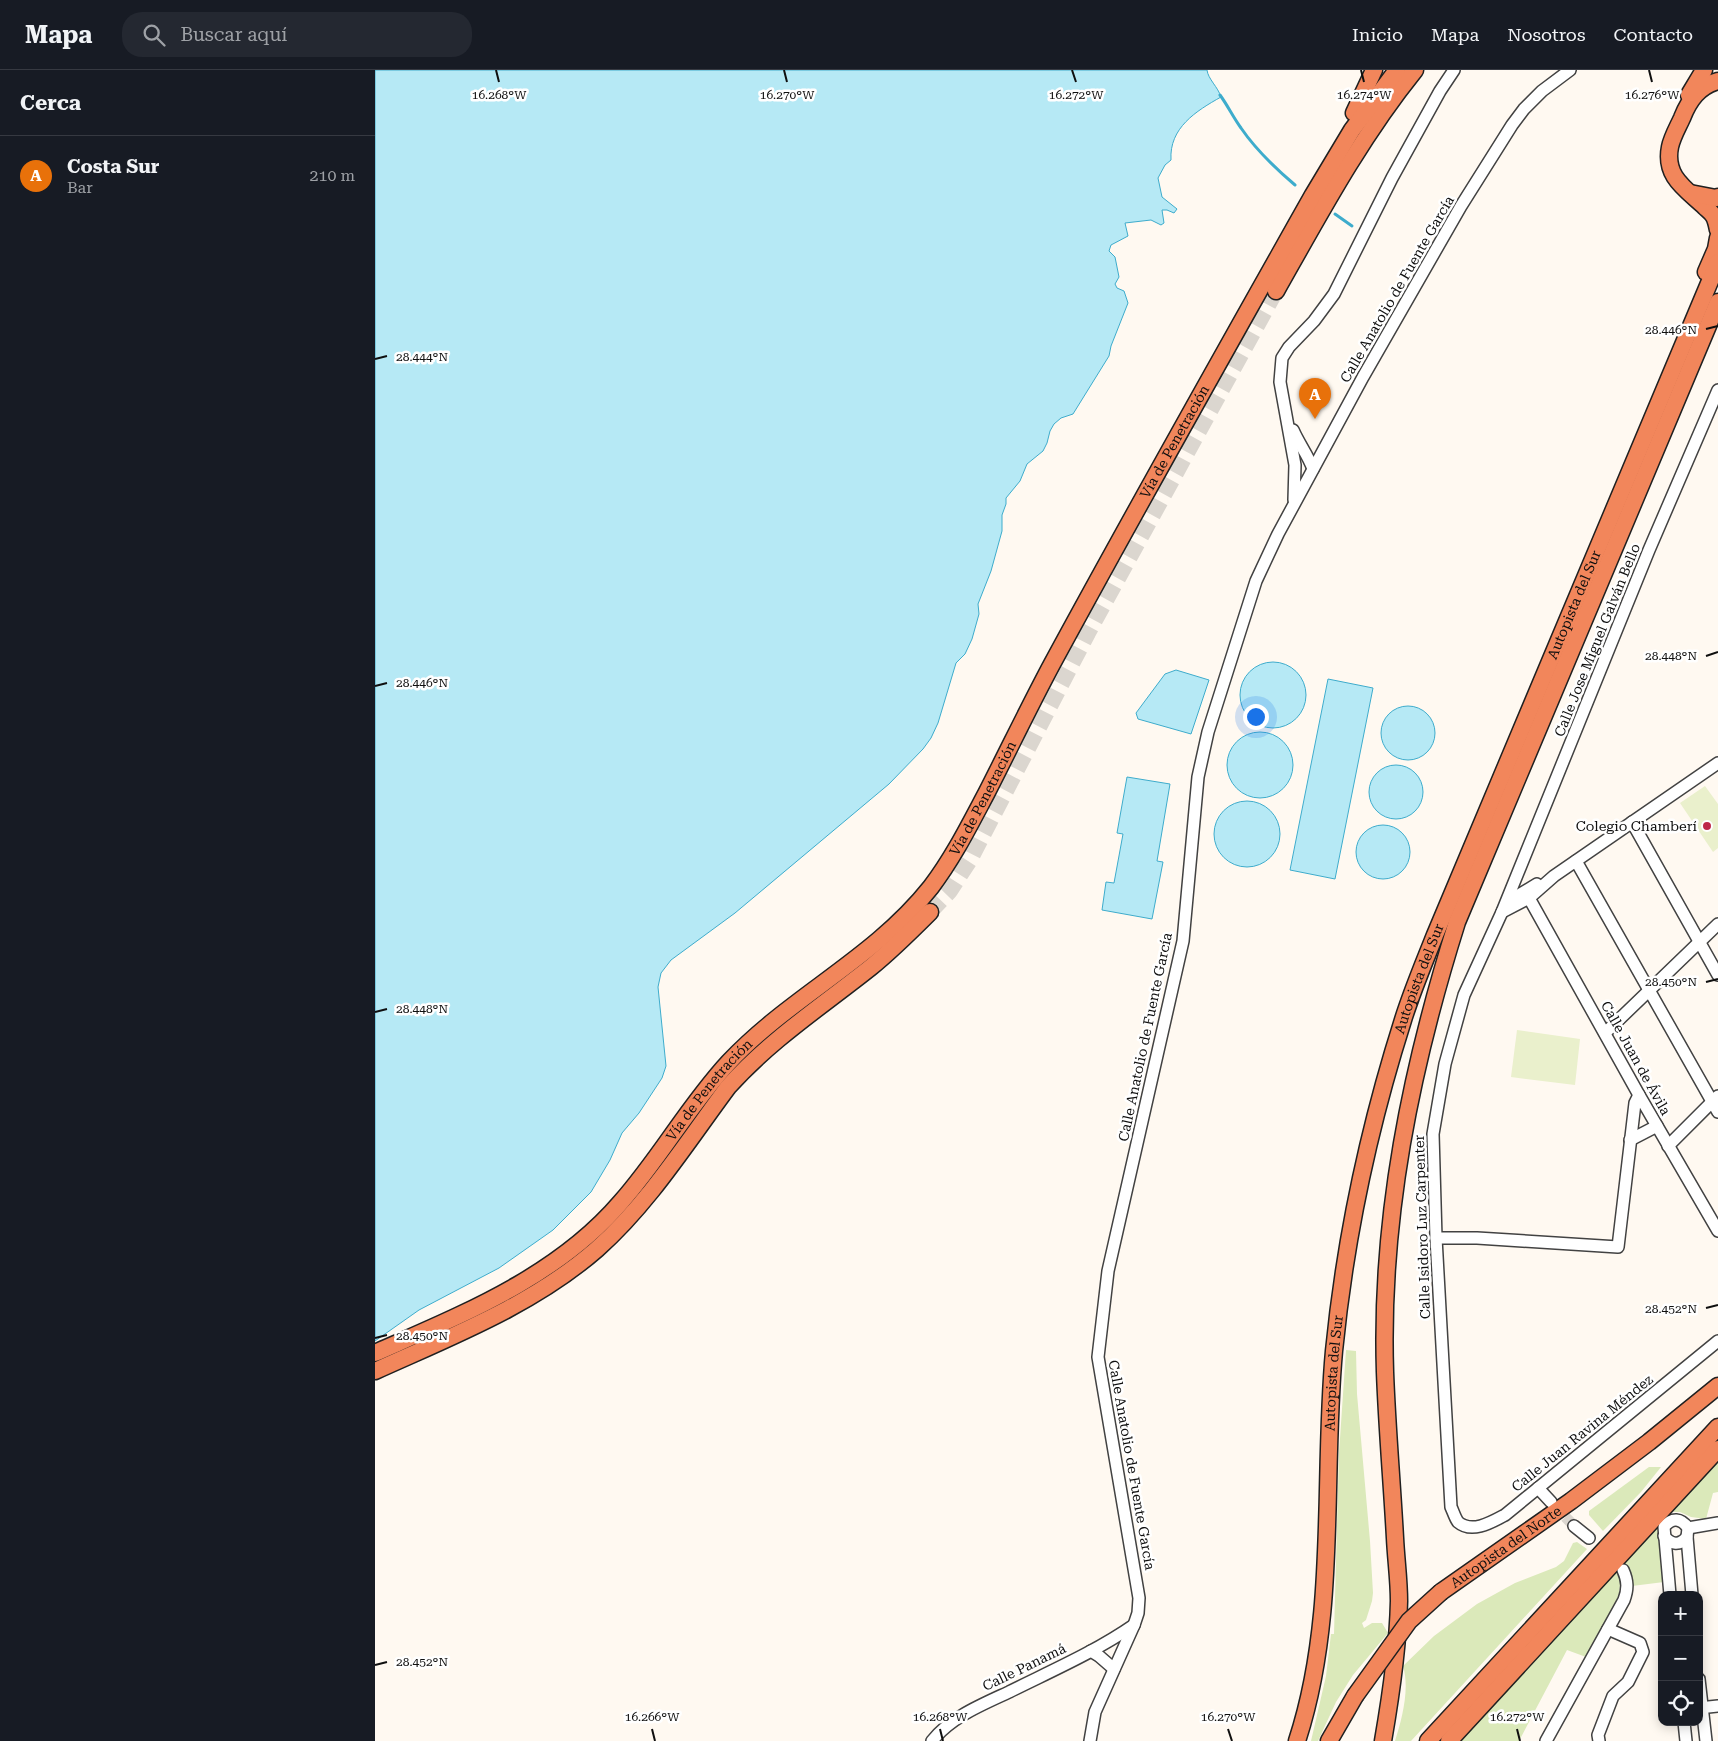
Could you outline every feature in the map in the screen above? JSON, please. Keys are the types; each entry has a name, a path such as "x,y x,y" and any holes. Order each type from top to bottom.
{"highway":[{"path":"1325,173 1374,70"},
{"name":"Vía de Penetración","path":"375,1371 495,1316 543,1289 584,1260 633,1213 745,1068 842,970 897,926 928,890 956,852 1055,659 1325,173 1352,130 1397,70"},
{"path":"1276,291 1350,162 1415,70"},
{"path":"1703,70 1690,93 1687,107 1670,146 1669,162 1674,176 1681,186 1713,215 1718,230"},
{"path":"1687,107 1701,89 1718,81"},
{"path":"1690,193 1718,197"},
{"path":"1710,300 1700,287 1716,249 1718,238"},
{"name":"Autopista del Sur","path":"1297,1741 1309,1701 1323,1614 1330,1417 1334,1352 1343,1274 1379,1101 1403,1019 1435,935 1710,300 1718,262"},
{"name":"Autopista del Sur","path":"1383,1741 1393,1684 1399,1600 1385,1372 1385,1315 1392,1205 1408,1104 1430,1013 1457,922 1715,316 1710,300"},
{"name":"Vía de Penetración","path":"375,1354 502,1294 550,1264 577,1244 620,1204 712,1082 747,1043 884,957 930,912"},
{"name":"Autopista del Norte","path":"1329,1741 1355,1696 1409,1621 1441,1592 1571,1501 1649,1442 1718,1386"},
{"path":"1428,1741 1718,1427"},
{"path":"1449,1741 1718,1449"}],"street":[{"path":"1294,504 1295,465 1279,374 1285,353 1314,321 1334,294 1392,178 1440,91 1454,70"},
{"name":"Calle Anatolio de Fuente García","path":"1090,1741 1095,1712 1134,1625 1138,1613 1139,1598 1098,1357 1107,1279 1183,941 1198,777 1208,732 1251,594 1278,534 1313,468 1456,214 1512,125 1524,109 1542,91 1570,70"},
{"name":"Calle Jose Miguel Galván Bello","path":"1504,907 1649,550 1718,390"},
{"path":"1287,417 1298,442 1313,468 1306,469 1300,465 1293,454"},
{"path":"1298,442 1307,447 1322,446 1328,442"},
{"path":"1504,907 1529,898 1554,876 1718,763"},
{"path":"1632,822 1718,975"},
{"path":"1576,861 1649,990 1715,1099 1718,1112"},
{"path":"1519,872 1529,884 1534,886"},
{"path":"1504,907 1534,886 1554,876"},
{"name":"Calle Juan de Ávila","path":"1529,898 1639,1095 1718,1231"},
{"name":"Calle Isidoro Luz Carpenter","path":"1457,1521 1451,1507 1436,1238 1433,1134 1445,1064 1464,995 1504,907"},
{"path":"1605,1033 1718,924"},
{"path":"1436,1238 1477,1238 1618,1247 1635,1103 1639,1095"},
{"path":"1668,1146 1715,1099"},
{"path":"1630,1140 1657,1126"},
{"name":"Calle Juan Ravina Méndez","path":"1457,1521 1468,1527 1486,1525 1505,1515 1718,1341"},
{"path":"1538,1488 1551,1502"},
{"path":"1670,1591 1664,1527 1669,1521 1677,1519 1684,1522 1688,1532 1692,1591"},
{"path":"1664,1536 1669,1542 1676,1544 1684,1541 1688,1532 1718,1523"},
{"path":"1574,1526 1589,1538"},
{"path":"1550,1737 1624,1600 1628,1590 1627,1578 1623,1570"},
{"name":"Calle Panamá","path":"932,1741 953,1720 1116,1638 1134,1625"},
{"path":"1599,1741 1598,1735 1613,1696 1628,1682 1643,1652 1640,1643 1609,1629"},
{"path":"1091,1651 1113,1669"},
{"path":"1703,1708 1718,1706"},
{"path":"1703,1721 1706,1741"},
{"path":"1684,1726 1686,1741"}],"green space":[{"name":"Colegio Chamberí","path":"1705,786 1718,804 1718,848 1713,852 1680,803"},
{"path":"1517,1030 1580,1039 1575,1085 1511,1077"},
{"path":"1346,1350 1356,1351 1357,1394 1370,1541 1373,1593 1366,1620 1362,1623 1364,1628 1372,1623 1382,1623 1388,1633 1353,1675 1336,1702 1318,1741 1311,1741 1326,1676 1331,1634 1334,1634 1339,1453"},
{"path":"1718,1459 1718,1492 1713,1493 1706,1519 1674,1512 1671,1509"},
{"path":"1649,1467 1661,1467 1641,1492 1603,1531 1589,1515 1589,1511"},
{"path":"1658,1525 1660,1526 1664,1582 1632,1586 1632,1578 1624,1563"},
{"path":"1577,1542 1587,1549 1411,1741 1395,1741 1405,1694 1406,1684 1403,1666 1434,1636 1477,1604 1515,1583 1556,1567 1564,1561 1573,1543"},
{"path":"1616,1572 1620,1581 1618,1597 1586,1657 1567,1650 1519,1741 1460,1741"}],"water":[{"path":"375,70 1207,70 1221,97 1202,108 1179,130 1174,139 1171,160 1165,165 1158,178 1162,197 1177,209 1174,213 1162,210 1164,223 1161,225 1151,220 1125,223 1128,236 1111,245 1109,251 1115,257 1119,277 1115,284 1117,288 1124,291 1128,303 1109,356 1073,414 1061,418 1054,424 1043,451 1027,464 1020,481 1006,498 1002,515 1002,531 991,571 978,604 979,614 972,639 965,654 956,663 938,723 931,738 923,749 889,784 735,913 671,960 661,973 658,987 666,1066 662,1078 639,1113 622,1133 610,1160 591,1192 553,1230 499,1268 419,1310 375,1341"},
{"path":"1279,662 1297,671 1304,682 1306,695 1304,708 1297,719 1286,726 1267,728 1249,719 1242,708 1240,689 1249,671 1260,664"},
{"path":"1176,670 1209,680 1191,734 1138,719 1136,713 1165,674"},
{"path":"1328,679 1373,688 1335,879 1290,870"},
{"path":"1408,706 1418,708 1427,714 1433,723 1435,733 1433,743 1427,752 1418,758 1408,760 1398,758 1389,752 1383,743 1381,733 1383,723 1389,714 1398,708"},
{"path":"1266,732 1284,741 1291,752 1293,765 1291,778 1284,789 1273,796 1254,798 1236,789 1229,778 1227,759 1236,741 1247,734"},
{"path":"1396,765 1406,767 1415,773 1421,782 1423,792 1421,802 1415,811 1406,817 1396,819 1386,817 1377,811 1371,802 1369,792 1371,782 1377,773 1386,767"},
{"path":"1127,777 1170,784 1157,861 1163,862 1152,919 1102,910 1106,882 1114,883 1123,834 1117,833"},
{"path":"1253,801 1271,810 1278,821 1280,834 1278,847 1271,858 1260,865 1241,867 1223,858 1216,847 1214,828 1223,810 1234,803"},
{"path":"1383,825 1393,827 1402,833 1408,842 1410,852 1408,862 1402,871 1393,877 1383,879 1373,877 1364,871 1358,862 1356,852 1358,842 1364,833 1373,827"}],"waterway":[{"path":"1220,95 1253,144 1295,185"},
{"path":"1335,214 1352,226"}],"tunnel":[{"path":"930,912 950,891 970,860 1088,633 1276,291"},
{"path":"1554,1505 1574,1526"}],"place":[{"name":"Costa Sur","path":"1315,419"},
{"name":"Colegio Chamberí","path":"1707,826"}]}
